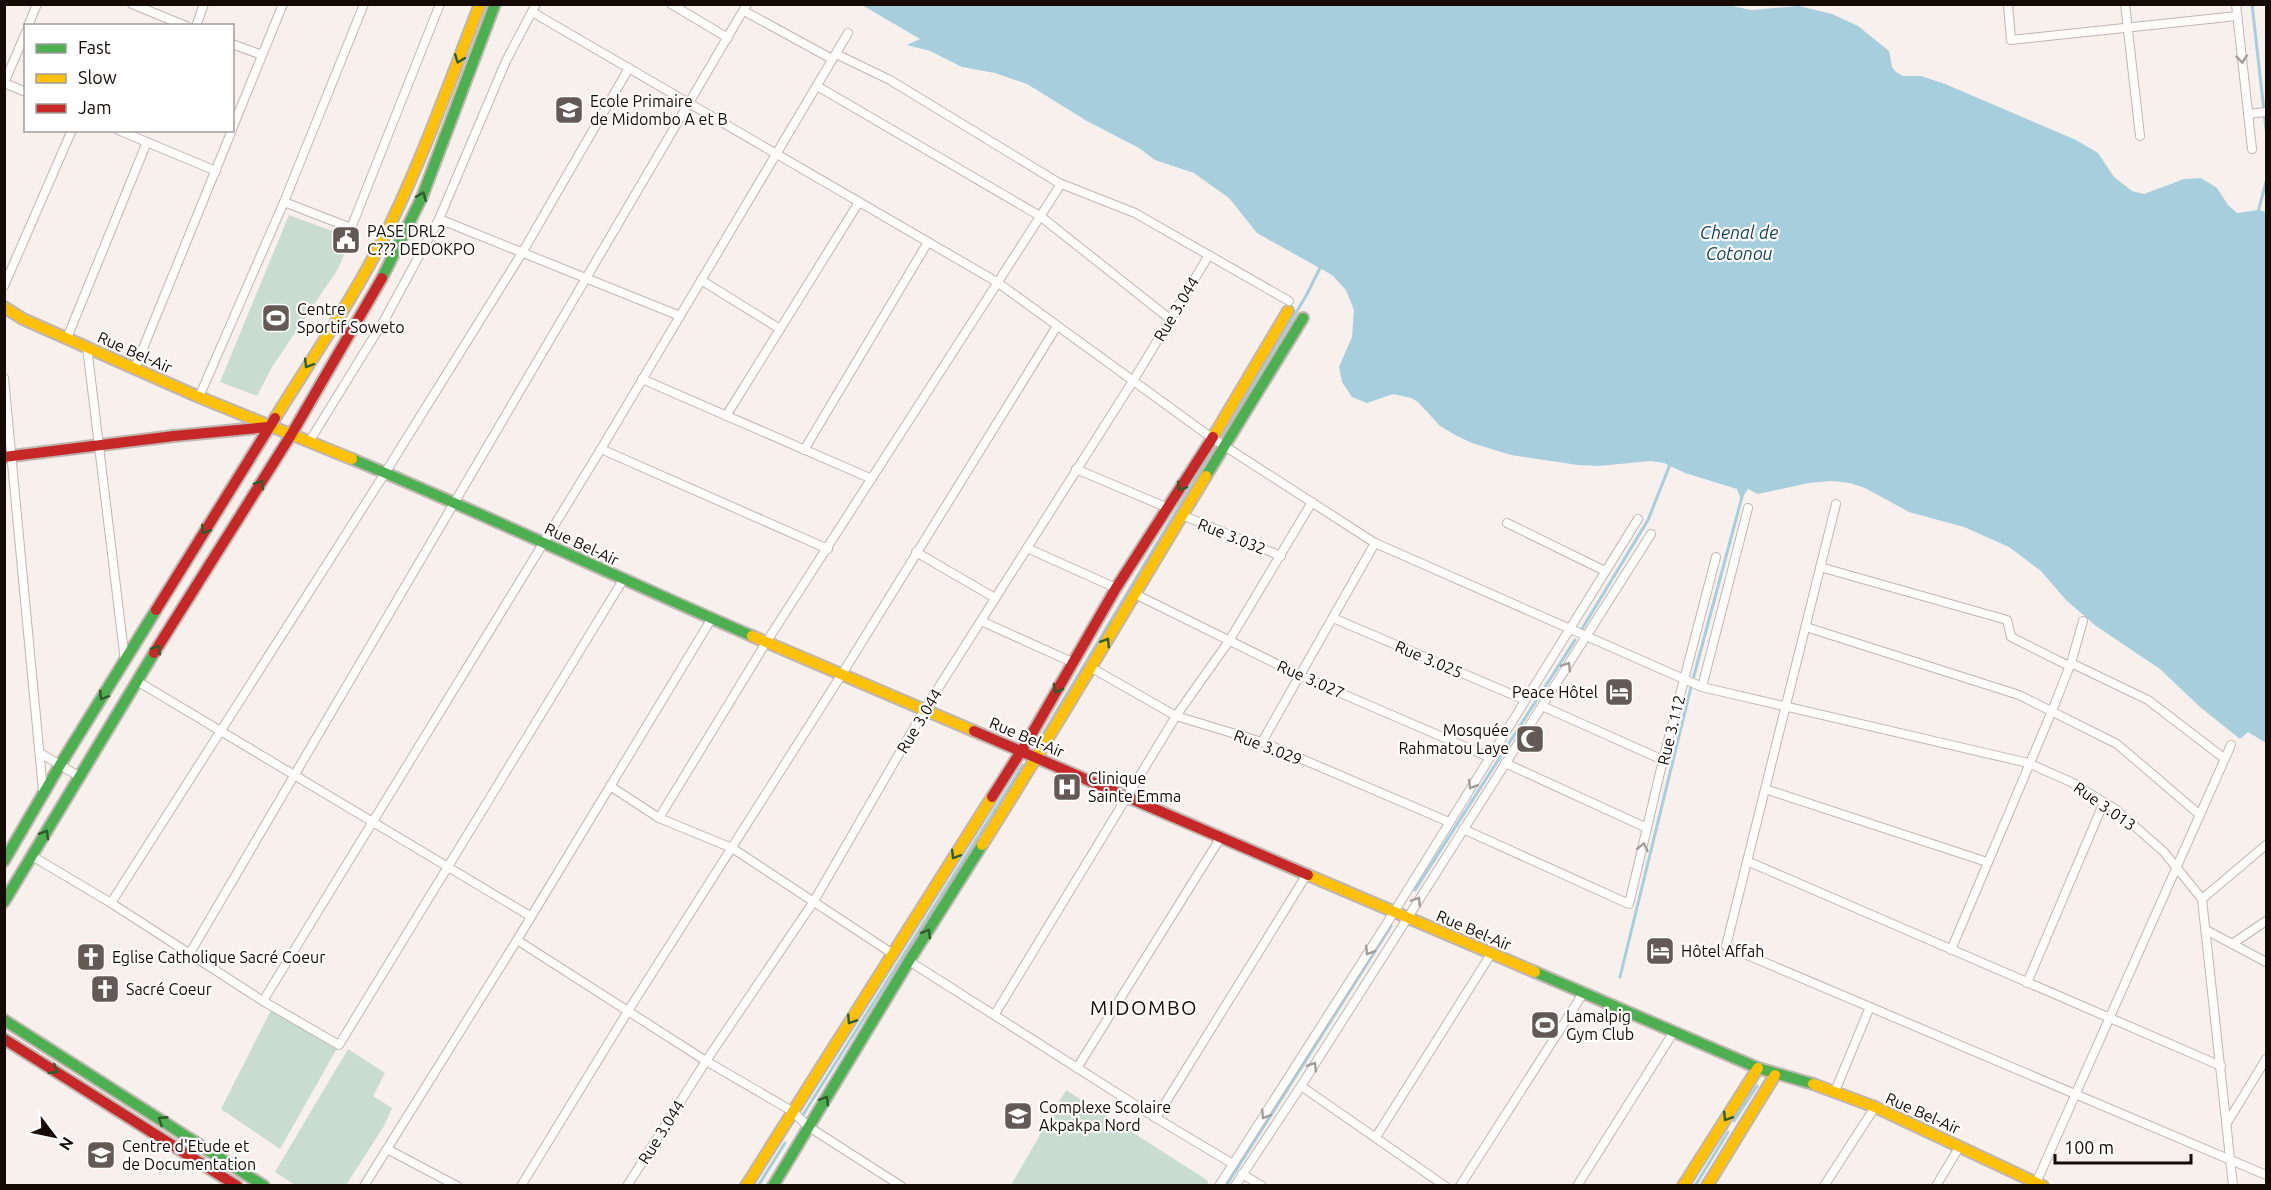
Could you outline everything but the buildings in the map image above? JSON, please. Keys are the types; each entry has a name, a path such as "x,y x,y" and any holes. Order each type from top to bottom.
{"main road":[{"path":"4,861 60,765 362,279 409,187 480,4"},
{"path":"4,902 137,681 291,435 378,286 411,223 495,4"},
{"path":"746,1185 1021,751 1116,588 1212,438 1289,306"},
{"name":"Rue Bel-Air","path":"4,307 23,319 199,397 385,473 544,542 623,580 1584,992 1673,1033 1775,1075 1834,1091 1875,1107 2039,1184"},
{"path":"773,1185 909,961 1037,758 1303,318"},
{"path":"8,457 174,436 269,427"},
{"path":"4,1020 264,1185"},
{"path":"4,1038 237,1185"},
{"path":"1683,1185 1758,1068"},
{"path":"1707,1185 1775,1075"}],"street":[{"path":"29,24 37,4"},
{"path":"132,4 181,24"},
{"path":"197,24 204,4"},
{"path":"234,125 283,4"},
{"path":"199,397 284,202 364,4"},
{"path":"284,202 351,228 440,4"},
{"path":"671,4 728,38"},
{"path":"2008,4 2011,40 2237,16"},
{"path":"2126,4 2140,136"},
{"path":"2236,4 2252,113 2252,149"},
{"path":"309,442 386,316 439,219 506,61 534,8"},
{"name":"Rue 3.013","path":"534,8 629,68 997,282 1212,438 1375,543 1702,687 2028,763 2071,782 2104,802 2136,826 2177,866 2202,899 2233,1185"},
{"path":"190,953 745,8 834,56 890,80 1061,184 1135,213 1209,255 1289,306"},
{"path":"262,1000 601,449 848,33"},
{"path":"24,37 4,83 24,91"},
{"path":"234,45 262,55"},
{"path":"111,903 222,731 522,253 629,68"},
{"path":"817,86 1040,216 1170,319"},
{"path":"2252,113 2266,112"},
{"path":"4,286 71,132"},
{"path":"123,132 216,171"},
{"path":"135,368 231,132"},
{"path":"67,338 147,142"},
{"path":"659,818 767,641 1061,184"},
{"path":"726,416 859,202"},
{"path":"439,219 680,316"},
{"path":"804,450 928,242"},
{"name":"Rue 3.044","path":"627,1185 706,1061 814,901 925,709 1133,381 1209,255"},
{"path":"701,280 780,329"},
{"path":"521,1185 628,1011 842,674 1057,326"},
{"path":"87,347 124,661"},
{"path":"4,378 8,457 44,794"},
{"path":"642,379 872,479"},
{"path":"601,449 828,549"},
{"path":"1076,469 1168,508"},
{"path":"995,1014 1176,716 1229,641 1312,502"},
{"path":"1836,504 1726,946 2266,1174"},
{"name":"Rue 3.112","path":"1702,687 1748,508"},
{"name":"Rue 3.032","path":"1184,516 1281,556"},
{"path":"1219,1185 1394,912 1638,519"},
{"path":"1507,523 1605,572"},
{"path":"1235,1185 1301,1086 1651,534"},
{"path":"1262,742 1375,543"},
{"path":"1027,548 1116,588"},
{"path":"916,552 995,598"},
{"name":"Rue 3.112","path":"1464,829 1629,904 1663,760 1716,557"},
{"path":"1820,567 2007,620 2011,638 2148,700 2225,759"},
{"path":"32,856 111,903 262,1000 339,1045 623,580"},
{"name":"Rue 3.027","path":"1135,594 1301,676 1490,758"},
{"path":"364,1185 517,940 712,618"},
{"name":"Rue 3.025","path":"1333,618 1525,700"},
{"path":"981,621 1072,662"},
{"path":"1951,950 2028,763 2052,711 2070,665 2083,621"},
{"path":"1806,627 2000,688 2052,711 2124,749 2200,815"},
{"name":"Rue 3.029","path":"1090,667 1176,716 1262,742 1449,822"},
{"path":"137,681 530,916"},
{"path":"1542,706 1663,760"},
{"path":"2039,1184 2076,1093 2231,745"},
{"path":"40,753 80,777"},
{"path":"1505,763 1647,828"},
{"path":"610,786 659,818 732,848 893,954"},
{"path":"1765,789 1987,862"},
{"path":"2026,983 2104,802"},
{"path":"1077,1068 1221,837"},
{"path":"2202,899 2266,845"},
{"path":"1747,861 2221,1066"},
{"path":"1156,1118 1307,874"},
{"path":"2232,944 2266,921"},
{"path":"2206,930 2266,962"},
{"path":"517,940 706,1061 792,1111 809,1127 895,1184"},
{"path":"1376,1137 1491,954"},
{"path":"909,961 1156,1118 1233,1164"},
{"path":"1460,1185 1584,992"},
{"path":"1834,1091 1870,1007"},
{"path":"1577,1185 1673,1033"},
{"path":"2228,1123 2266,1059"},
{"path":"1301,1086 1445,1185"},
{"path":"1824,1185 1875,1107"},
{"path":"1936,1185 1960,1146"},
{"path":"387,1149 457,1185"},
{"path":"1242,1174 1262,1185"}],"green space":[{"name":"Centre Sportif Soweto","path":"289,215 351,238 338,269 272,367 257,396 220,382"},
{"path":"271,1010 339,1045 280,1149 221,1109"},
{"path":"348,1049 385,1073 373,1096 392,1108 384,1126 346,1185 295,1185 275,1172"},
{"path":"1066,1090 1207,1180 1209,1185 1011,1185"}],"water":[{"name":"Chenal de Cotonou","path":"862,5 1727,5 1751,10 1799,6 1832,14 1858,26 1889,51 1892,67 1896,72 1903,76 1921,76 1945,84 2076,140 2098,153 2114,177 2132,191 2144,194 2184,179 2201,178 2217,188 2228,205 2237,213 2259,210 2266,212 2266,743 2248,732 2240,739 2200,707 2160,669 2096,626 2066,600 2041,571 2009,547 1964,527 1909,512 1865,488 1832,481 1809,483 1758,494 1748,489 1741,500 1737,489 1685,473 1664,463 1650,461 1599,466 1578,465 1511,455 1457,436 1440,426 1418,402 1411,398 1393,394 1367,403 1352,397 1342,382 1339,367 1352,337 1354,310 1346,290 1332,275 1257,233 1229,198 1194,173 1155,160 1139,148 1087,121 1027,84 995,73 962,67 930,51 907,45 920,39"}],"waterway":[{"path":"2252,4 2266,129"},
{"path":"2258,212 2266,182"},
{"path":"1222,435 1306,296 1321,266"},
{"path":"1043,734 1214,448"},
{"path":"1582,629 1648,520 1671,462"},
{"path":"1620,977 1692,683 1742,497"},
{"path":"1415,890 1575,640"},
{"path":"801,1118 1023,765"},
{"path":"1226,1186 1391,926"},
{"path":"1734,1121 1757,1086"},
{"path":"1695,1186 1728,1132"},
{"path":"758,1186 785,1143"}],"traffic: fast":[{"path":"382,278 422,197 495,4"},
{"path":"1206,476 1303,318"},
{"path":"352,459 752,636"},
{"path":"4,861 60,765 156,610"},
{"path":"4,902 154,653"},
{"path":"773,1186 982,845"},
{"path":"1535,972 1758,1068 1813,1084"},
{"path":"4,1020 264,1186"}],"traffic: slow":[{"path":"275,418 342,312 394,218 445,96 480,4"},
{"path":"4,307 23,319 199,397 352,459"},
{"path":"1213,437 1288,311"},
{"path":"982,845 1206,476"},
{"path":"752,636 974,731"},
{"path":"746,1186 992,797"},
{"path":"1308,875 1535,972"},
{"path":"1683,1186 1758,1068"},
{"path":"1707,1186 1775,1075"},
{"path":"1813,1084 1875,1107 2043,1186"}],"traffic: jam":[{"path":"154,653 291,435 382,278"},
{"path":"156,610 275,418"},
{"path":"4,457 268,427"},
{"path":"992,797 1030,737 1116,588 1213,437"},
{"path":"974,731 1308,875"},
{"path":"4,1039 237,1186"}],"place":[{"name":"Ecole Primaire de Midombo A et B","path":"569,110"},
{"name":"PASE DRL2 C??? DEDOKPO","path":"346,240"},
{"name":"Centre Sportif Soweto","path":"276,318"},
{"name":"Peace Hôtel","path":"1619,692"},
{"name":"Mosquée Rahmatou Laye","path":"1530,739"},
{"name":"Clinique Sainte Emma","path":"1067,787"},
{"name":"Hôtel Affah","path":"1660,951"},
{"name":"Eglise Catholique Sacré Coeur","path":"91,957"},
{"name":"Sacré Coeur","path":"105,989"},
{"name":"Lamalpig Gym Club","path":"1545,1025"},
{"name":"Complexe Scolaire Akpakpa Nord","path":"1018,1116"},
{"name":"Centre d'Etude et de Documentation","path":"101,1155"}],"district":[{"name":"MIDOMBO","path":"1144,1007"}]}
